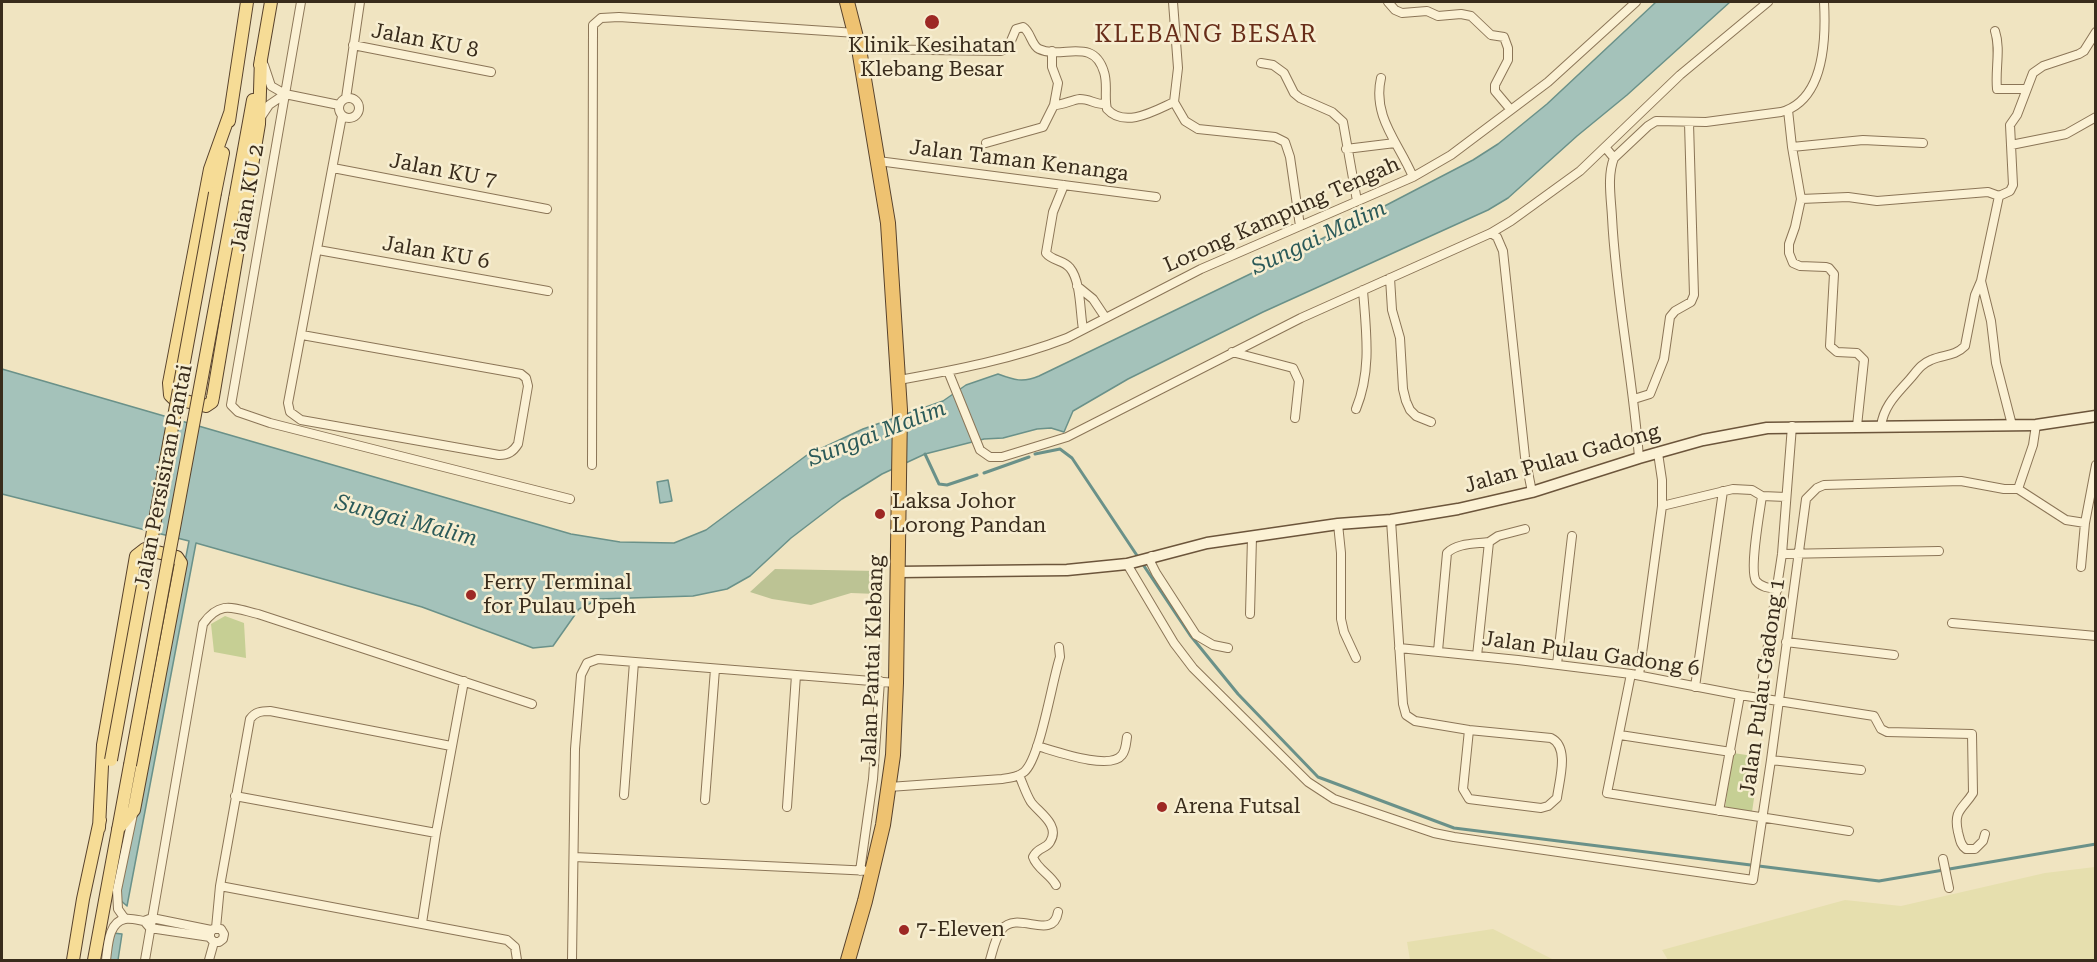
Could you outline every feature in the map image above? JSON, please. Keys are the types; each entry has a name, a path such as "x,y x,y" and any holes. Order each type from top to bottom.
{"highway":[{"name":"Jalan Pantai Klebang","path":"847,2 859,49 888,223 900,410 893,755 883,825 866,871 848,960"}],"main road":[{"name":"Jalan Persisiran Pantai","path":"73,960 230,113 247,2"},
{"name":"Jalan Persisiran Pantai","path":"94,960 271,2"},
{"path":"230,113 210,169 169,383 170,395 173,398 206,406 212,402 213,397 259,124 261,58"},
{"name":"Jalan Pulau Gadong","path":"898,572 1067,570 1129,563 1207,543 1338,524 1391,520 1458,509 1532,492 1640,458 1740,432 1792,426 2036,425 2096,416"},
{"path":"99,828 103,745 136,556 145,549 177,557 181,562 134,810 118,829"}],"street":[{"name":"Jalan KU 2","path":"301,2 230,401 234,410 270,423 570,499"},
{"path":"302,335 521,374 526,378 528,386 518,444 507,455 499,455 301,420 290,412 288,403 342,116 339,105 346,98 360,2"},
{"path":"1173,2 1178,68 1174,102 1185,122 1198,129 1275,137 1285,142 1290,157 1300,226"},
{"path":"1388,2 1395,10 1402,13 1427,11 1438,16 1461,14 1471,16 1491,35 1504,37 1508,48 1508,60 1495,85 1495,91 1511,110"},
{"name":"Lorong Kampung Tengah","path":"899,380 948,371 1044,347 1201,269 1413,177 1464,147 1548,82 1636,2"},
{"path":"948,371 980,450 985,455 996,458 1067,437 1232,352 1491,233 1580,171 1680,75 1768,2"},
{"path":"1640,458 1614,250 1610,172 1614,158 1656,121 1706,122 1788,110 1810,89 1819,70 1824,47 1824,2"},
{"path":"592,465 594,24 601,18 619,17 856,33"},
{"path":"859,49 1001,51 1008,48 1016,29 1023,27 1029,33 1036,48 1052,51 1079,51 1094,56 1104,71 1106,104 1111,114 1130,117 1147,114 1174,102"},
{"path":"1995,31 1998,52 1995,72 1997,89 2026,88"},
{"path":"1801,199 1848,197 1877,201 1988,192 1999,196 2010,191 2013,185 2010,125 2017,115 2033,73 2038,68 2084,51 2096,32"},
{"name":"Jalan KU 8","path":"353,45 491,72"},
{"path":"986,143 1043,127 1054,105 1058,83 1052,66 1052,51"},
{"path":"261,58 271,86 285,94 339,105"},
{"path":"1262,63 1273,65 1284,73 1294,93 1300,98 1338,116 1343,122 1346,149 1358,201"},
{"path":"1381,78 1378,100 1383,120 1405,156 1413,177"},
{"path":"259,124 263,112 285,94"},
{"path":"342,116 352,118 359,110 356,100 346,98"},
{"path":"1054,105 1063,105 1077,99 1106,104"},
{"path":"1788,110 1801,199 1789,253 1793,262 1800,266 1826,267 1834,274 1830,346 1838,352 1857,353 1864,360 1857,426"},
{"path":"2011,145 2066,134 2096,117"},
{"path":"1634,399 1650,394 1664,359 1670,317 1675,311 1691,302 1694,295 1689,123"},
{"path":"1792,147 1863,140 1923,143"},
{"path":"1346,149 1395,143"},
{"path":"1605,147 1614,158"},
{"name":"Jalan Taman Kenanga","path":"878,161 1156,197"},
{"name":"Jalan KU 7","path":"333,168 547,209"},
{"path":"1064,185 1053,212 1046,253 1049,257 1070,267 1074,274 1083,329"},
{"path":"1881,426 1886,407 1916,370 1932,359 1951,356 1965,346 1999,196"},
{"path":"1491,233 1497,237 1503,251 1524,457 1532,492"},
{"name":"Jalan KU 6","path":"318,250 548,291"},
{"path":"1390,278 1392,310 1400,338 1403,389 1406,401 1416,416 1431,422"},
{"path":"1980,281 1991,321 1996,363 2012,425"},
{"path":"1077,286 1093,299 1105,317"},
{"path":"1356,409 1364,386 1367,361 1363,290"},
{"path":"1232,352 1293,368 1299,381 1295,418"},
{"path":"2036,425 2029,461 2018,489 2066,520 2085,523"},
{"path":"1760,697 1778,589 1792,426"},
{"path":"1658,453 1662,480 1662,506 1635,675 1608,793 1849,831"},
{"path":"2081,567 2085,523 2092,476 2096,465"},
{"name":"Jalan Pulau Gadong 1","path":"1129,563 1174,642 1193,668 1308,782 1334,799 1454,837 1753,878 1806,498 1824,485 1961,482 2018,489"},
{"path":"1662,506 1742,488 1752,490 1762,496 1786,497"},
{"path":"1695,687 1723,491"},
{"name":"Jalan Pulau Gadong 1","path":"1762,496 1753,571 1758,583 1764,587 1778,589"},
{"path":"1391,520 1402,704 1406,715 1415,721 1469,730 1551,738 1560,745 1562,752 1557,798 1548,806 1541,808 1473,801 1463,789 1469,730"},
{"path":"1338,524 1341,553 1341,619 1344,632 1356,658"},
{"path":"1438,651 1447,553 1450,549 1459,546 1489,542 1498,536 1525,530"},
{"path":"1557,664 1572,536"},
{"path":"1250,614 1252,537"},
{"path":"1477,656 1489,542"},
{"path":"1782,554 1939,551"},
{"path":"1148,557 1196,635 1213,645 1228,648"},
{"path":"145,960 149,922 203,624 216,610 227,606 258,614 532,704"},
{"path":"1952,623 2096,636"},
{"path":"1786,642 1894,656"},
{"path":"889,787 1020,776 1028,768 1037,746 1060,657 1059,647"},
{"name":"Jalan Pulau Gadong 6","path":"1399,648 1557,664 1635,675 1740,695 1874,716 1881,729 1887,732 1971,734 1973,793 1957,813 1956,821 1961,844 1966,849 1975,849 1985,834"},
{"path":"572,960 576,749 582,670 587,663 598,659 896,683"},
{"path":"624,795 634,662"},
{"path":"705,800 715,669"},
{"path":"787,807 796,675"},
{"path":"422,923 464,681"},
{"path":"574,857 866,871 880,681"},
{"path":"1719,811 1740,695"},
{"path":"209,960 236,796 250,719 253,715 264,711 451,746"},
{"path":"1620,735 1731,752"},
{"path":"1037,746 1109,762 1123,755 1127,737"},
{"path":"1771,760 1861,770"},
{"path":"1020,776 1030,800 1047,817 1051,825 1052,839 1033,857 1036,864 1052,877 1056,885"},
{"path":"236,796 436,833"},
{"path":"125,919 118,909 117,890 134,810"},
{"path":"1943,859 1948,886"},
{"path":"220,886 507,940 515,947 517,960"},
{"path":"990,960 997,938 1004,928 1018,921 1041,927 1049,926 1057,919 1058,912"},
{"path":"106,960 114,925 125,919 213,934"}],"shaded area":[{"path":"2095,867 2095,960 1668,960 1662,950 1845,900 1901,906 2045,873"},
{"path":"1493,929 1554,960 1410,960 1407,942"}],"green space":[{"path":"775,569 876,571 877,594 851,593 811,605 772,599 750,592"},
{"path":"225,616 244,623 246,658 214,652 211,624"},
{"path":"1733,753 1760,757 1752,812 1725,808"}],"water":[{"name":"Sungai Malim","path":"1656,2 1730,2 1508,198 1488,210 1263,312 1128,379 1073,411 1064,432 1051,428 1037,429 1003,438 984,439 925,454 882,474 842,499 791,538 750,576 727,589 693,596 599,599 579,609 553,646 533,648 422,607 196,543 127,906 119,899 189,541 2,494 2,369 571,534 620,542 674,543 706,530 807,455 863,429 943,401 966,385 998,374 1019,380 1039,376 1304,248 1473,160 1498,144 1547,104"},
{"path":"668,480 672,501 660,503 657,482"},
{"path":"113,933 122,934 118,960 109,960"}],"waterway":[{"path":"1035,454 1060,449 1072,458 1190,635 1238,694 1318,777 1454,828 1879,881 2096,844"},
{"path":"925,454 939,484 947,485 977,475"},
{"path":"984,473 1029,457"}],"place":[{"name":"Klinik Kesihatan Klebang Besar","path":"932,22"},
{"name":"Laksa Johor Lorong Pandan","path":"880,514"},
{"name":"Ferry Terminal for Pulau Upeh","path":"471,595"},
{"name":"Arena Futsal","path":"1162,807"},
{"name":"7-Eleven","path":"904,930"}],"district":[{"name":"KLEBANG BESAR","path":"1206,35"}]}
